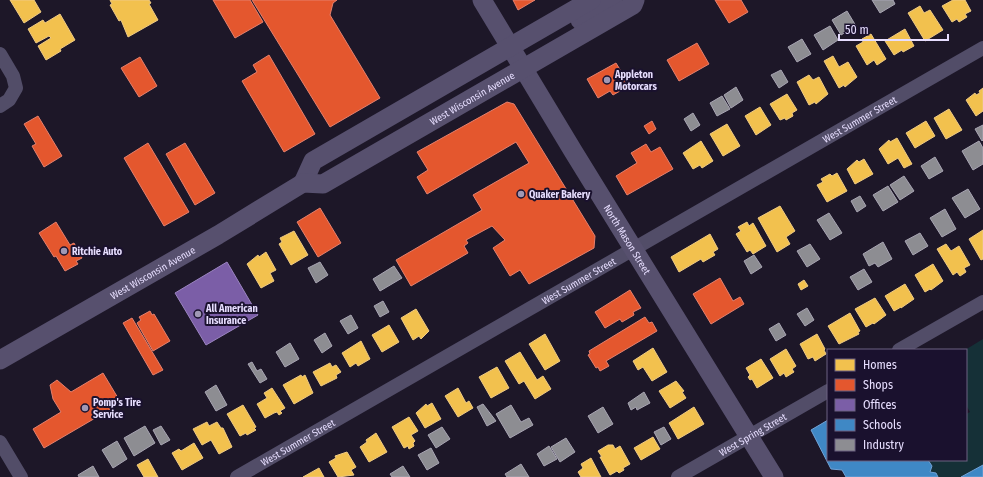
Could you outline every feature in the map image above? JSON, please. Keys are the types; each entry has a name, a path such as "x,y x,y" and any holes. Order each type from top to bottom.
{"main road":[{"name":"North Mason Street","path":"482,0 633,249 774,477"},
{"path":"303,183 313,162 590,0"},
{"path":"523,68 532,50 540,43 613,0"},
{"name":"West Wisconsin Avenue","path":"0,360 218,235 303,183 323,184 633,5 635,0"},
{"path":"350,168 377,140 491,72 497,67 510,47"}],"street":[{"name":"West Summer Street","path":"238,477 983,48"},
{"path":"0,54 13,76 16,88 9,100 0,106"},
{"path":"901,349 983,302"},
{"name":"West Spring Street","path":"678,477 827,392"},
{"path":"0,442 21,477"}],"green space":[{"path":"983,339 983,465 961,477 938,477 936,473 930,472 932,466 929,461 967,461 967,414 970,412 967,407 967,349"}],"building: Homes":[{"path":"10,0 34,0 41,12 24,23"},
{"path":"110,0 149,0 151,3 149,4 158,20 128,37 121,20 119,21 110,5 112,4"},
{"path":"953,0 965,0 971,11 965,14 967,17 959,22 957,19 952,22 942,6"},
{"path":"920,6 924,13 930,10 943,30 925,41 908,13"},
{"path":"60,14 75,40 46,60 38,46 51,38 49,36 36,43 28,29 43,20 45,23"},
{"path":"905,29 914,46 903,52 902,50 894,55 885,41"},
{"path":"871,34 886,59 877,65 874,60 867,65 856,46 863,42 862,39"},
{"path":"833,56 839,67 848,62 857,77 845,87 844,85 839,88 824,61"},
{"path":"809,75 813,80 819,77 828,94 816,104 815,102 809,105 797,82"},
{"path":"983,88 983,111 976,116 966,100 975,93 976,95 980,93 979,91"},
{"path":"787,94 797,110 792,113 793,116 786,120 785,118 780,120 770,104"},
{"path":"760,107 771,125 756,135 745,116"},
{"path":"949,109 962,130 946,139 934,118"},
{"path":"926,121 935,136 915,148 906,133"},
{"path":"727,124 740,146 723,156 710,134"},
{"path":"897,138 912,164 904,168 898,158 888,164 879,149 889,140 890,142"},
{"path":"701,141 713,161 702,168 700,165 693,169 683,153"},
{"path":"864,159 873,174 855,184 847,169 857,160 859,162"},
{"path":"837,173 847,191 827,202 817,185 823,182 821,179 830,174 832,176"},
{"path":"780,206 795,231 786,237 790,244 777,252 758,218"},
{"path":"747,222 749,226 753,223 766,246 753,254 750,250 747,252 736,234 741,231 738,227"},
{"path":"983,230 983,259 981,260 969,239"},
{"path":"294,231 308,255 291,265 279,244 282,242 280,238"},
{"path":"710,234 718,249 713,252 715,255 703,262 701,259 679,272 671,257"},
{"path":"946,244 951,251 959,246 970,265 964,268 966,272 960,276 957,272 953,275 937,249"},
{"path":"266,252 276,270 270,273 274,281 261,288 247,264 258,255 259,257"},
{"path":"933,264 943,281 931,290 930,289 925,292 915,275"},
{"path":"804,280 808,286 801,290 798,284"},
{"path":"905,284 914,299 894,311 885,296"},
{"path":"875,298 886,315 874,324 873,323 866,327 855,309"},
{"path":"416,309 429,331 421,339 419,336 413,340 401,318"},
{"path":"850,313 860,331 858,332 859,334 839,344 828,326"},
{"path":"389,325 399,342 382,352 372,335"},
{"path":"545,334 560,361 545,370 529,344"},
{"path":"817,334 826,354 815,361 813,357 808,359 800,344"},
{"path":"361,341 370,359 358,366 356,363 350,367 342,353"},
{"path":"653,348 667,372 652,381 643,367 638,370 633,361"},
{"path":"786,349 796,366 792,369 794,372 786,377 784,373 780,376 770,359"},
{"path":"520,352 537,380 543,376 551,389 535,399 524,381 519,384 505,361"},
{"path":"761,359 773,378 757,388 752,379 750,380 748,377 750,375 746,368"},
{"path":"330,363 332,367 336,365 341,372 336,375 337,378 321,386 313,372"},
{"path":"497,367 509,388 491,398 479,377"},
{"path":"301,375 302,377 305,375 313,393 294,404 283,385"},
{"path":"676,381 684,391 682,392 686,398 670,408 659,391"},
{"path":"272,388 285,408 280,411 282,413 279,415 277,412 265,418 257,404 267,398 264,393"},
{"path":"458,388 466,403 469,401 473,408 458,417 445,396"},
{"path":"432,403 441,419 425,428 416,413 426,404 427,406"},
{"path":"243,405 256,427 254,428 256,430 247,435 246,433 240,436 227,414"},
{"path":"694,407 704,424 678,439 669,423"},
{"path":"409,417 418,431 411,435 415,441 413,443 414,446 409,449 408,446 404,448 392,427"},
{"path":"207,422 209,426 217,422 221,428 223,428 232,447 219,454 211,440 202,445 193,429"},
{"path":"376,433 387,452 369,462 360,447 367,442 366,440"},
{"path":"653,437 660,449 641,460 634,448"},
{"path":"194,443 203,458 182,470 172,453 179,449 181,451"},
{"path":"608,445 613,445 615,449 620,446 630,464 623,468 624,470 619,473 617,471 610,475 600,457 602,457 598,451"},
{"path":"347,452 356,467 351,470 354,475 338,477 329,462 336,458 335,456"},
{"path":"591,458 601,477 581,477 578,472 583,468 581,464"},
{"path":"148,459 158,477 144,477 137,465"},
{"path":"319,468 324,477 303,477"}],"building: Shops":[{"path":"213,0 250,0 263,22 235,38"},
{"path":"252,0 337,0 333,3 330,15 380,98 330,127"},
{"path":"513,0 535,0 518,10"},
{"path":"715,0 741,0 748,12 729,23"},
{"path":"697,43 709,64 679,81 667,60"},
{"path":"269,55 315,134 284,152 242,81 257,72 253,65"},
{"path":"140,57 157,86 139,97 121,68"},
{"name":"Appleton Motorcars","path":"616,63 627,81 625,82 627,87 613,95 610,91 598,98 587,79"},
{"name":"Quaker Bakery","path":"507,102 514,104 595,236 594,248 529,284 520,270 510,276 493,248 505,240 492,226 466,240 468,243 464,246 468,253 411,286 396,260 482,210 473,195 529,163 516,142 427,194 417,177 428,170 417,152"},
{"path":"38,116 62,156 44,167 32,146 36,144 24,124"},
{"path":"652,121 656,129 649,134 644,126"},
{"path":"148,143 189,212 164,226 124,158"},
{"path":"185,143 215,193 195,205 166,154"},
{"path":"646,144 651,152 660,147 673,169 627,195 616,176 637,163 631,153"},
{"path":"320,208 341,243 318,257 297,222"},
{"name":"Ritchie Auto","path":"56,222 70,245 74,243 82,258 76,261 78,264 65,271 39,233"},
{"path":"720,278 733,301 740,297 744,304 711,324 693,294"},
{"path":"630,290 641,308 633,312 634,315 622,322 620,319 605,328 595,312"},
{"path":"150,311 152,315 154,314 170,341 153,351 137,323 141,320 139,317"},
{"path":"645,317 649,323 652,322 657,331 606,361 609,366 600,371 598,367 596,368 588,355 590,354 589,351"},
{"path":"132,318 163,370 153,375 123,323"},
{"name":"Pomp's Tire Service","path":"103,373 121,403 44,448 33,429 61,412 53,399 50,385 57,380 71,392"}],"building: Offices":[{"path":"227,262 258,315 206,345 175,293"}],"building: Schools":[{"path":"827,421 827,461 929,461 932,466 930,472 936,473 938,477 846,477 842,470 831,469 811,430"},
{"path":"983,465 983,477 961,477"}],"building: Industry":[{"path":"872,0 893,0 895,4 880,13"},
{"path":"847,11 856,26 841,35 832,20"},
{"path":"830,26 838,40 823,50 814,35"},
{"path":"802,39 811,54 797,62 788,47"},
{"path":"781,70 788,82 779,88 771,75"},
{"path":"736,87 743,100 731,108 724,95"},
{"path":"722,96 730,109 717,116 710,103"},
{"path":"693,113 700,125 691,131 684,119"},
{"path":"983,125 983,140 982,141 975,129"},
{"path":"979,141 983,148 983,164 973,170 962,151"},
{"path":"935,157 943,171 929,179 921,166"},
{"path":"904,176 914,191 900,200 890,185"},
{"path":"888,186 898,202 883,211 873,195"},
{"path":"968,189 980,209 965,218 952,198"},
{"path":"860,196 866,206 857,212 851,201"},
{"path":"945,209 956,229 942,237 930,218"},
{"path":"829,213 842,233 830,240 817,220"},
{"path":"920,233 928,246 913,255 905,241"},
{"path":"883,242 892,259 878,267 875,263 869,266 863,254"},
{"path":"810,244 820,259 807,267 797,251"},
{"path":"754,255 762,267 751,274 744,261"},
{"path":"320,262 328,275 316,283 308,268"},
{"path":"394,266 402,278 380,291 373,279"},
{"path":"864,269 872,282 858,290 850,277"},
{"path":"383,301 389,312 380,317 374,306"},
{"path":"807,308 814,320 805,326 797,314"},
{"path":"351,315 358,328 348,334 340,321"},
{"path":"779,323 786,335 776,341 769,329"},
{"path":"325,333 332,346 322,353 314,340"},
{"path":"290,343 299,359 285,367 276,352"},
{"path":"252,362 257,371 261,369 267,379 260,383 248,364"},
{"path":"216,385 227,405 216,411 205,392"},
{"path":"644,392 650,403 637,410 636,407 631,410 628,403"},
{"path":"483,404 496,421 487,426 477,407"},
{"path":"511,405 521,422 529,418 533,425 510,438 496,414"},
{"path":"603,407 613,424 598,433 588,416"},
{"path":"145,426 155,443 134,456 124,438"},
{"path":"161,426 170,440 161,445 153,430"},
{"path":"442,427 450,439 436,448 428,435"},
{"path":"664,427 671,439 661,445 654,432"},
{"path":"566,438 575,452 560,462 551,447"},
{"path":"117,441 127,459 113,468 102,450"},
{"path":"549,446 557,459 544,466 537,454"},
{"path":"431,448 439,463 427,470 418,455"},
{"path":"521,464 529,477 507,477 505,474"},
{"path":"93,466 99,477 79,477 78,475"},
{"path":"403,466 410,477 392,477 390,474"}],"place":[{"name":"Appleton Motorcars","path":"607,80"},
{"name":"Quaker Bakery","path":"521,194"},
{"name":"Ritchie Auto","path":"64,251"},
{"name":"All American Insurance","path":"198,314"},
{"name":"Pomp's Tire Service","path":"85,408"}]}
